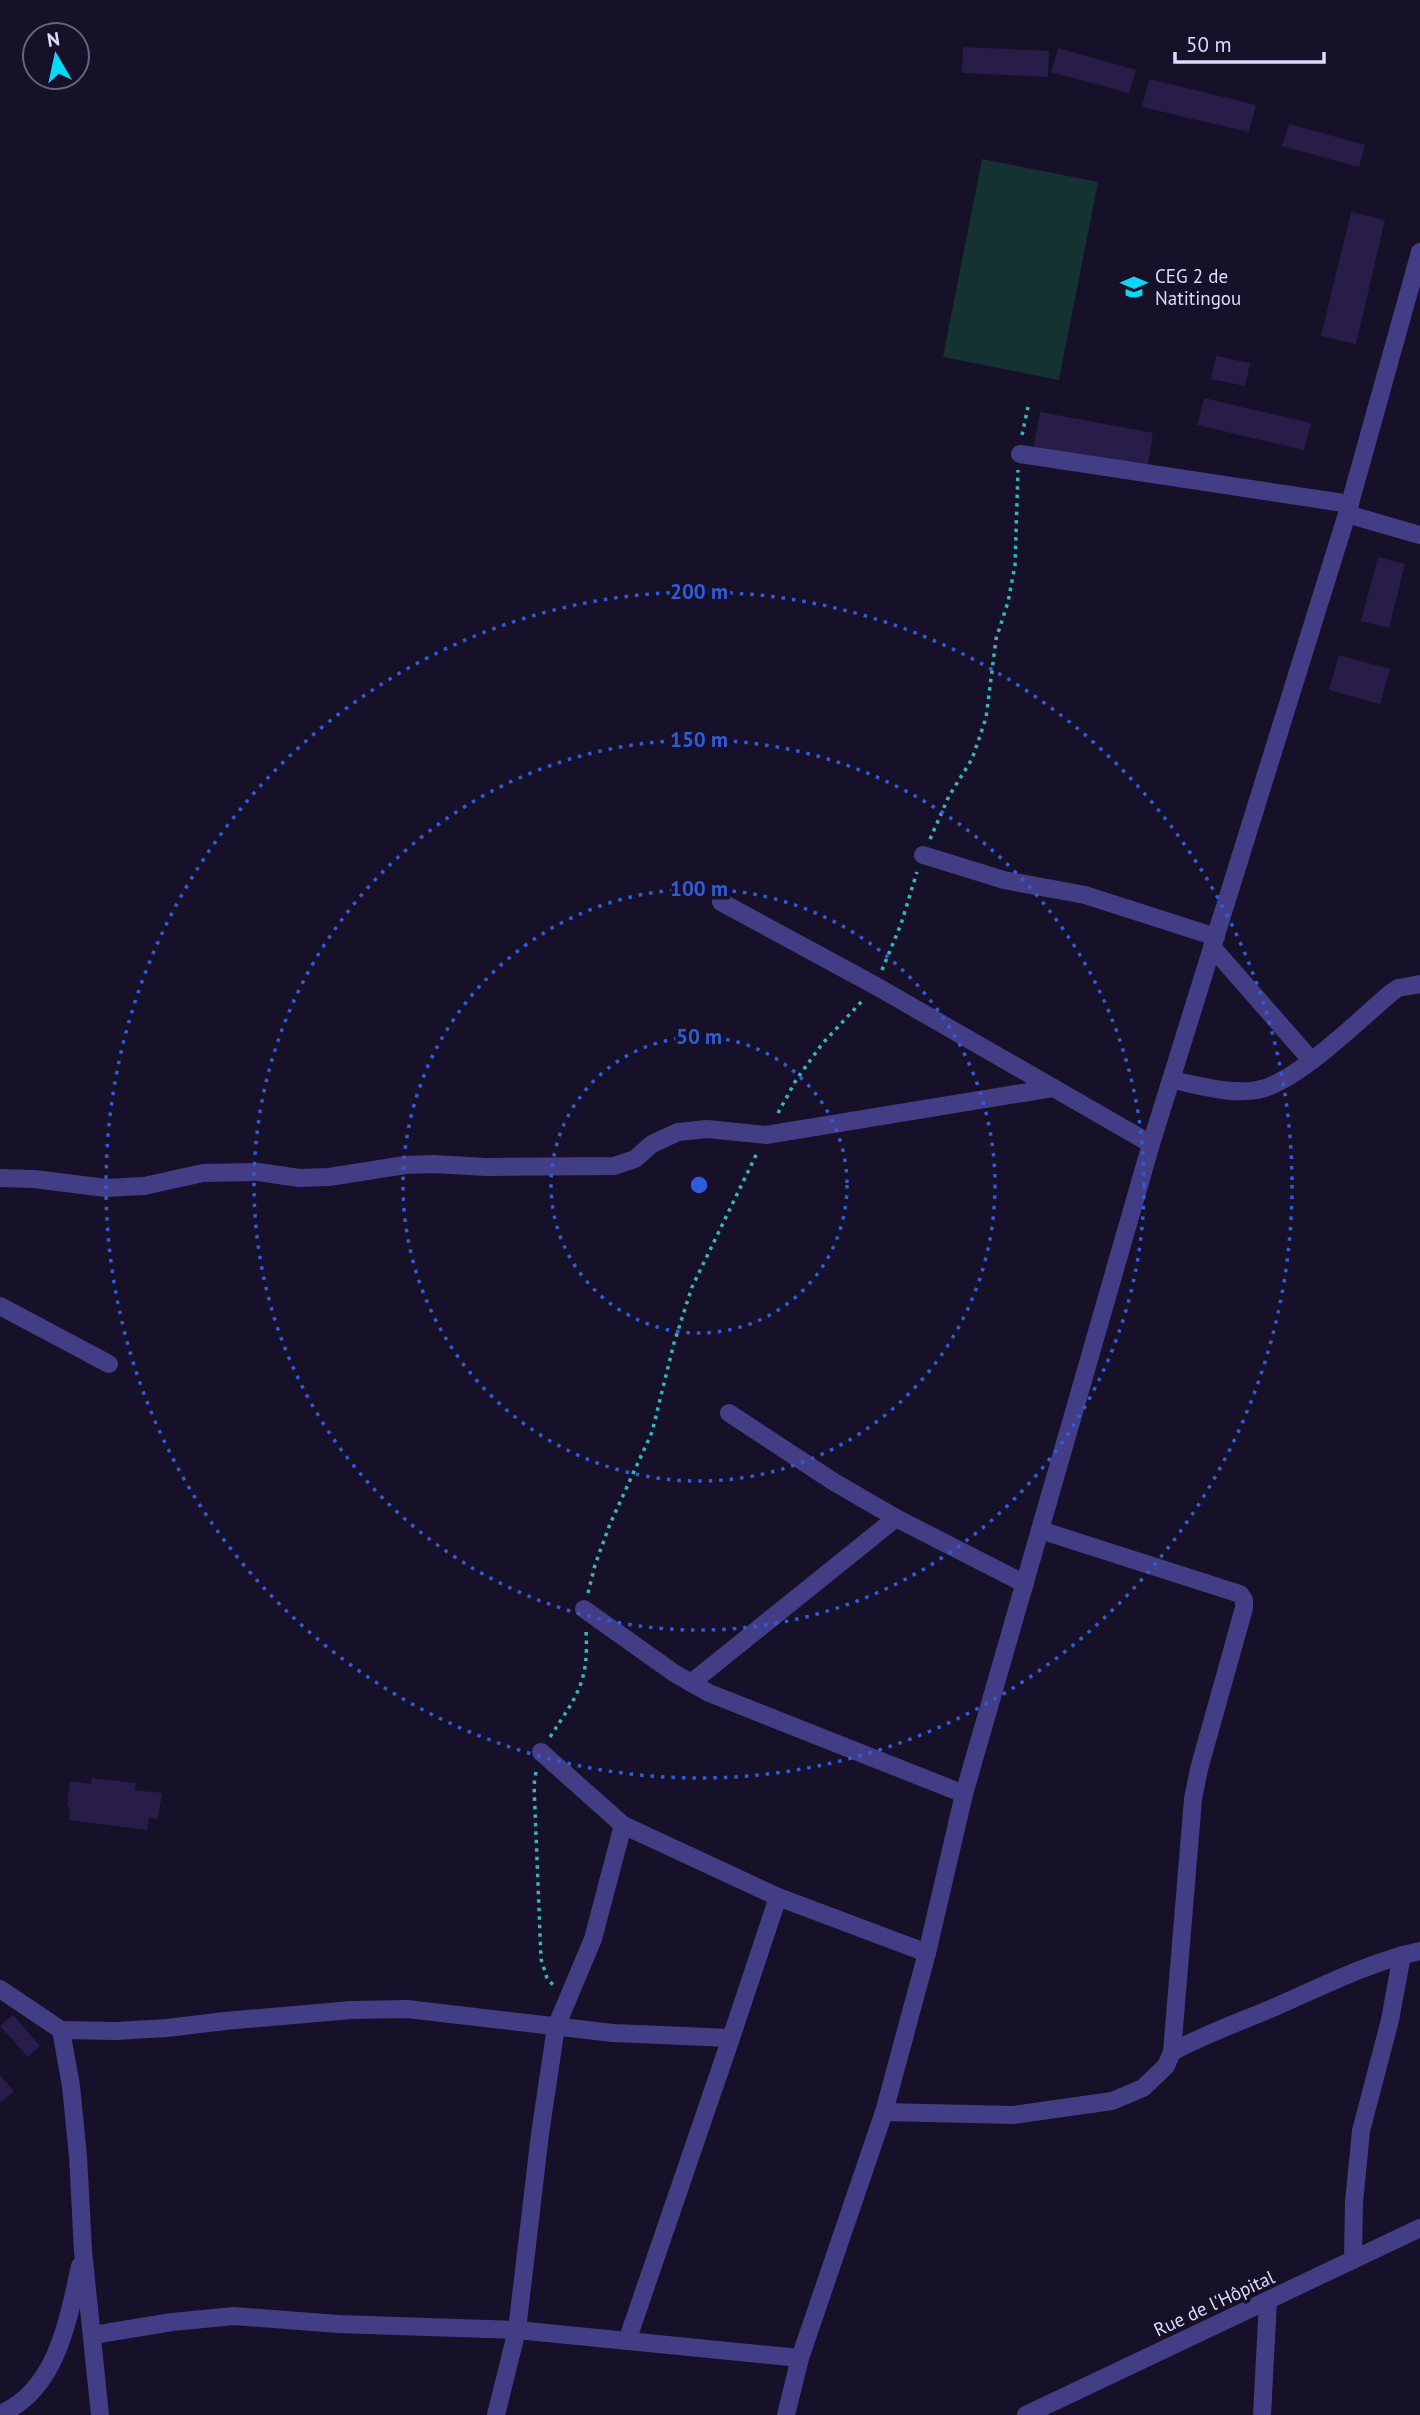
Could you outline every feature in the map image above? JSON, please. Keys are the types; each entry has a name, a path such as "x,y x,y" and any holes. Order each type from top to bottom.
{"street":[{"path":"786,2415 800,2358 884,2112 964,1794 1151,1144 1348,509 1420,252"},
{"path":"1020,454 1348,509 1420,535"},
{"path":"923,855 1004,880 1085,895 1214,942 1311,1060"},
{"path":"721,902 876,986 1151,1144"},
{"path":"1172,1080 1238,1092 1259,1090 1278,1083 1311,1060 1398,988 1420,984"},
{"path":"0,1178 34,1179 106,1188 144,1186 203,1173 258,1172 299,1178 329,1177 424,1164 485,1167 614,1166 635,1159 652,1144 678,1132 707,1129 766,1135 1053,1088"},
{"path":"0,1306 109,1364"},
{"path":"729,1413 834,1482 896,1518 1025,1584"},
{"path":"691,1683 896,1518"},
{"path":"884,2112 1013,2115 1112,2101 1143,2088 1166,2066 1172,2052 1193,1799 1244,1600 1240,1594 1040,1530"},
{"path":"584,1609 709,1693 964,1794"},
{"path":"541,1752 623,1825 778,1897 926,1953"},
{"path":"496,2415 517,2330 540,2134 556,2026 593,1939 623,1825"},
{"path":"627,2341 778,1897"},
{"path":"1172,2052 1202,2036 1273,2008 1347,1974 1411,1953"},
{"path":"1353,2260 1354,2202 1362,2131 1390,2020 1411,1953"},
{"path":"0,1989 61,2030 167,2028 352,2010 407,2009 613,2033 731,2038"},
{"path":"61,2030 71,2086 83,2251 100,2415"},
{"name":"Rue de l'Hôpital","path":"1026,2415 1056,2408 1420,2228"},
{"path":"0,2414 27,2396 44,2376 58,2349 71,2307 83,2251"},
{"path":"1262,2415 1268,2301"},
{"path":"93,2335 172,2322 234,2316 338,2324 517,2330 800,2358"}],"path":[{"path":"567,1999 547,1978 541,1959 534,1785 541,1752 578,1693 585,1675 587,1654 584,1609 595,1565 610,1524 652,1432 674,1343 692,1287 720,1227 796,1080 822,1044 876,986 901,924 923,855 949,796 972,759 986,718 996,639 1008,603 1015,565 1016,483 1028,407"}],"green space":[{"path":"982,159 1098,182 1059,380 943,357"}],"building":[{"path":"963,47 1049,51 1048,77 962,73"},
{"path":"1058,48 1136,70 1129,93 1051,72"},
{"path":"1149,79 1256,105 1249,132 1142,107"},
{"path":"1289,124 1365,145 1359,167 1282,146"},
{"path":"1351,212 1385,220 1356,344 1321,336"},
{"path":"1216,356 1250,363 1245,386 1211,379"},
{"path":"1204,398 1311,423 1304,450 1197,425"},
{"path":"1040,412 1153,433 1147,470 1033,450"},
{"path":"1378,557 1405,564 1389,628 1361,621"},
{"path":"1339,655 1390,669 1380,704 1329,690"},
{"path":"92,1778 136,1783 135,1790 162,1793 158,1819 149,1818 147,1830 69,1820 70,1807 67,1807 70,1781 91,1784"},
{"path":"13,2015 40,2046 28,2057 0,2026"},
{"path":"0,2075 14,2091 0,2103"}],"place":[{"name":"CEG 2 de Natitingou","path":"1134,287"}]}
